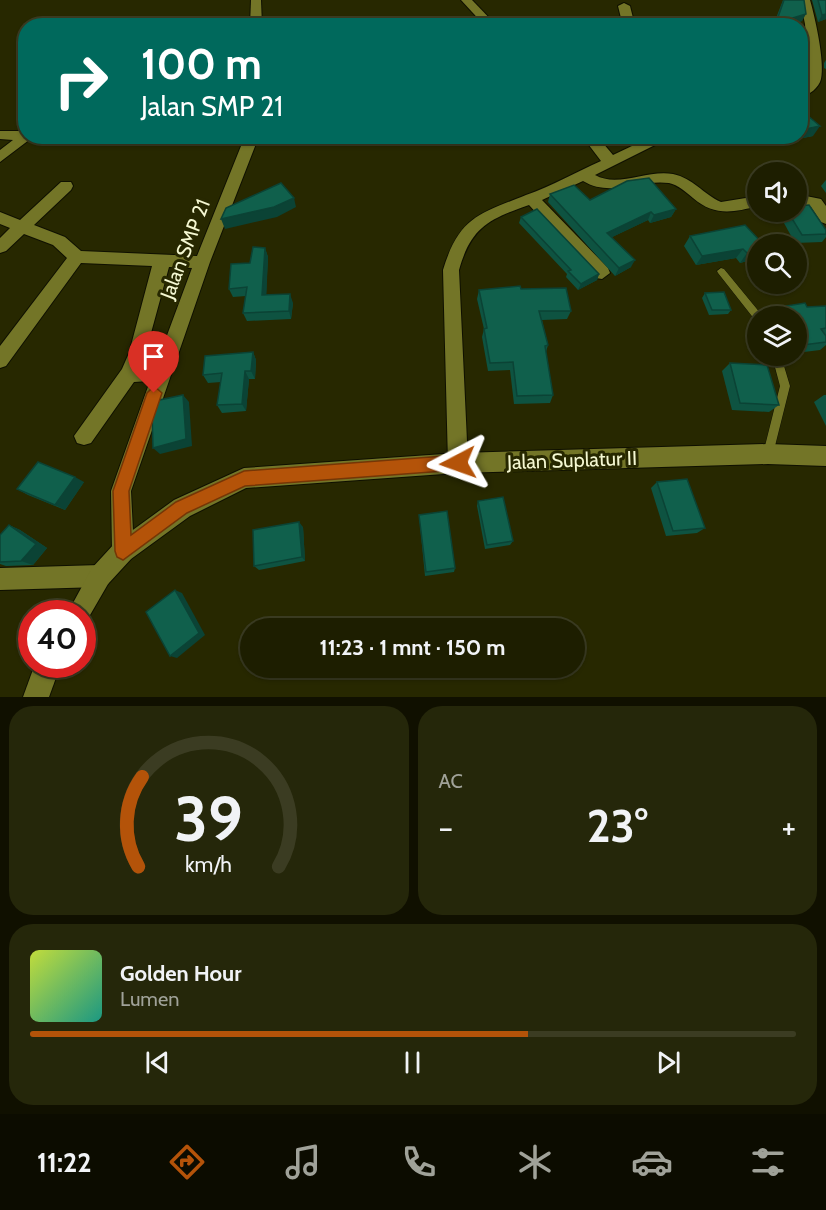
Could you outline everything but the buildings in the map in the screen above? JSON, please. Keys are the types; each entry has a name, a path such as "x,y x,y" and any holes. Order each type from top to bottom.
{"street":[{"path":"256,0 256,18"},
{"path":"466,0 484,18"},
{"path":"805,0 810,24 815,78 808,88"},
{"path":"624,6 627,18"},
{"path":"810,24 826,32"},
{"path":"0,135 18,136"},
{"path":"0,157 20,144"},
{"name":"Jalan SMP 21","path":"123,551 121,491 161,373 249,144"},
{"path":"596,144 611,163"},
{"path":"458,463 451,270 455,253 466,232 484,215 532,199 650,144"},
{"path":"585,176 602,184 663,177 676,179 693,188 710,202 724,207 747,203"},
{"path":"0,247 66,186"},
{"path":"532,199 602,273"},
{"path":"807,201 816,203 826,218"},
{"path":"0,218 59,241 77,257 202,262"},
{"path":"0,360 77,257"},
{"path":"84,436 129,374 138,353 162,261"},
{"path":"129,374 161,373"},
{"name":"Jalan Suplatur II","path":"86,600 100,576 123,551 182,508 244,478 458,463 768,454 826,456"},
{"path":"0,579 100,576"},
{"path":"36,697 41,678"}],"lane":[{"path":"721,271 749,306"},
{"path":"768,454 785,387 780,366"}],"route":[{"path":"154,393 121,491 123,551 182,508 244,478 458,463"}]}
